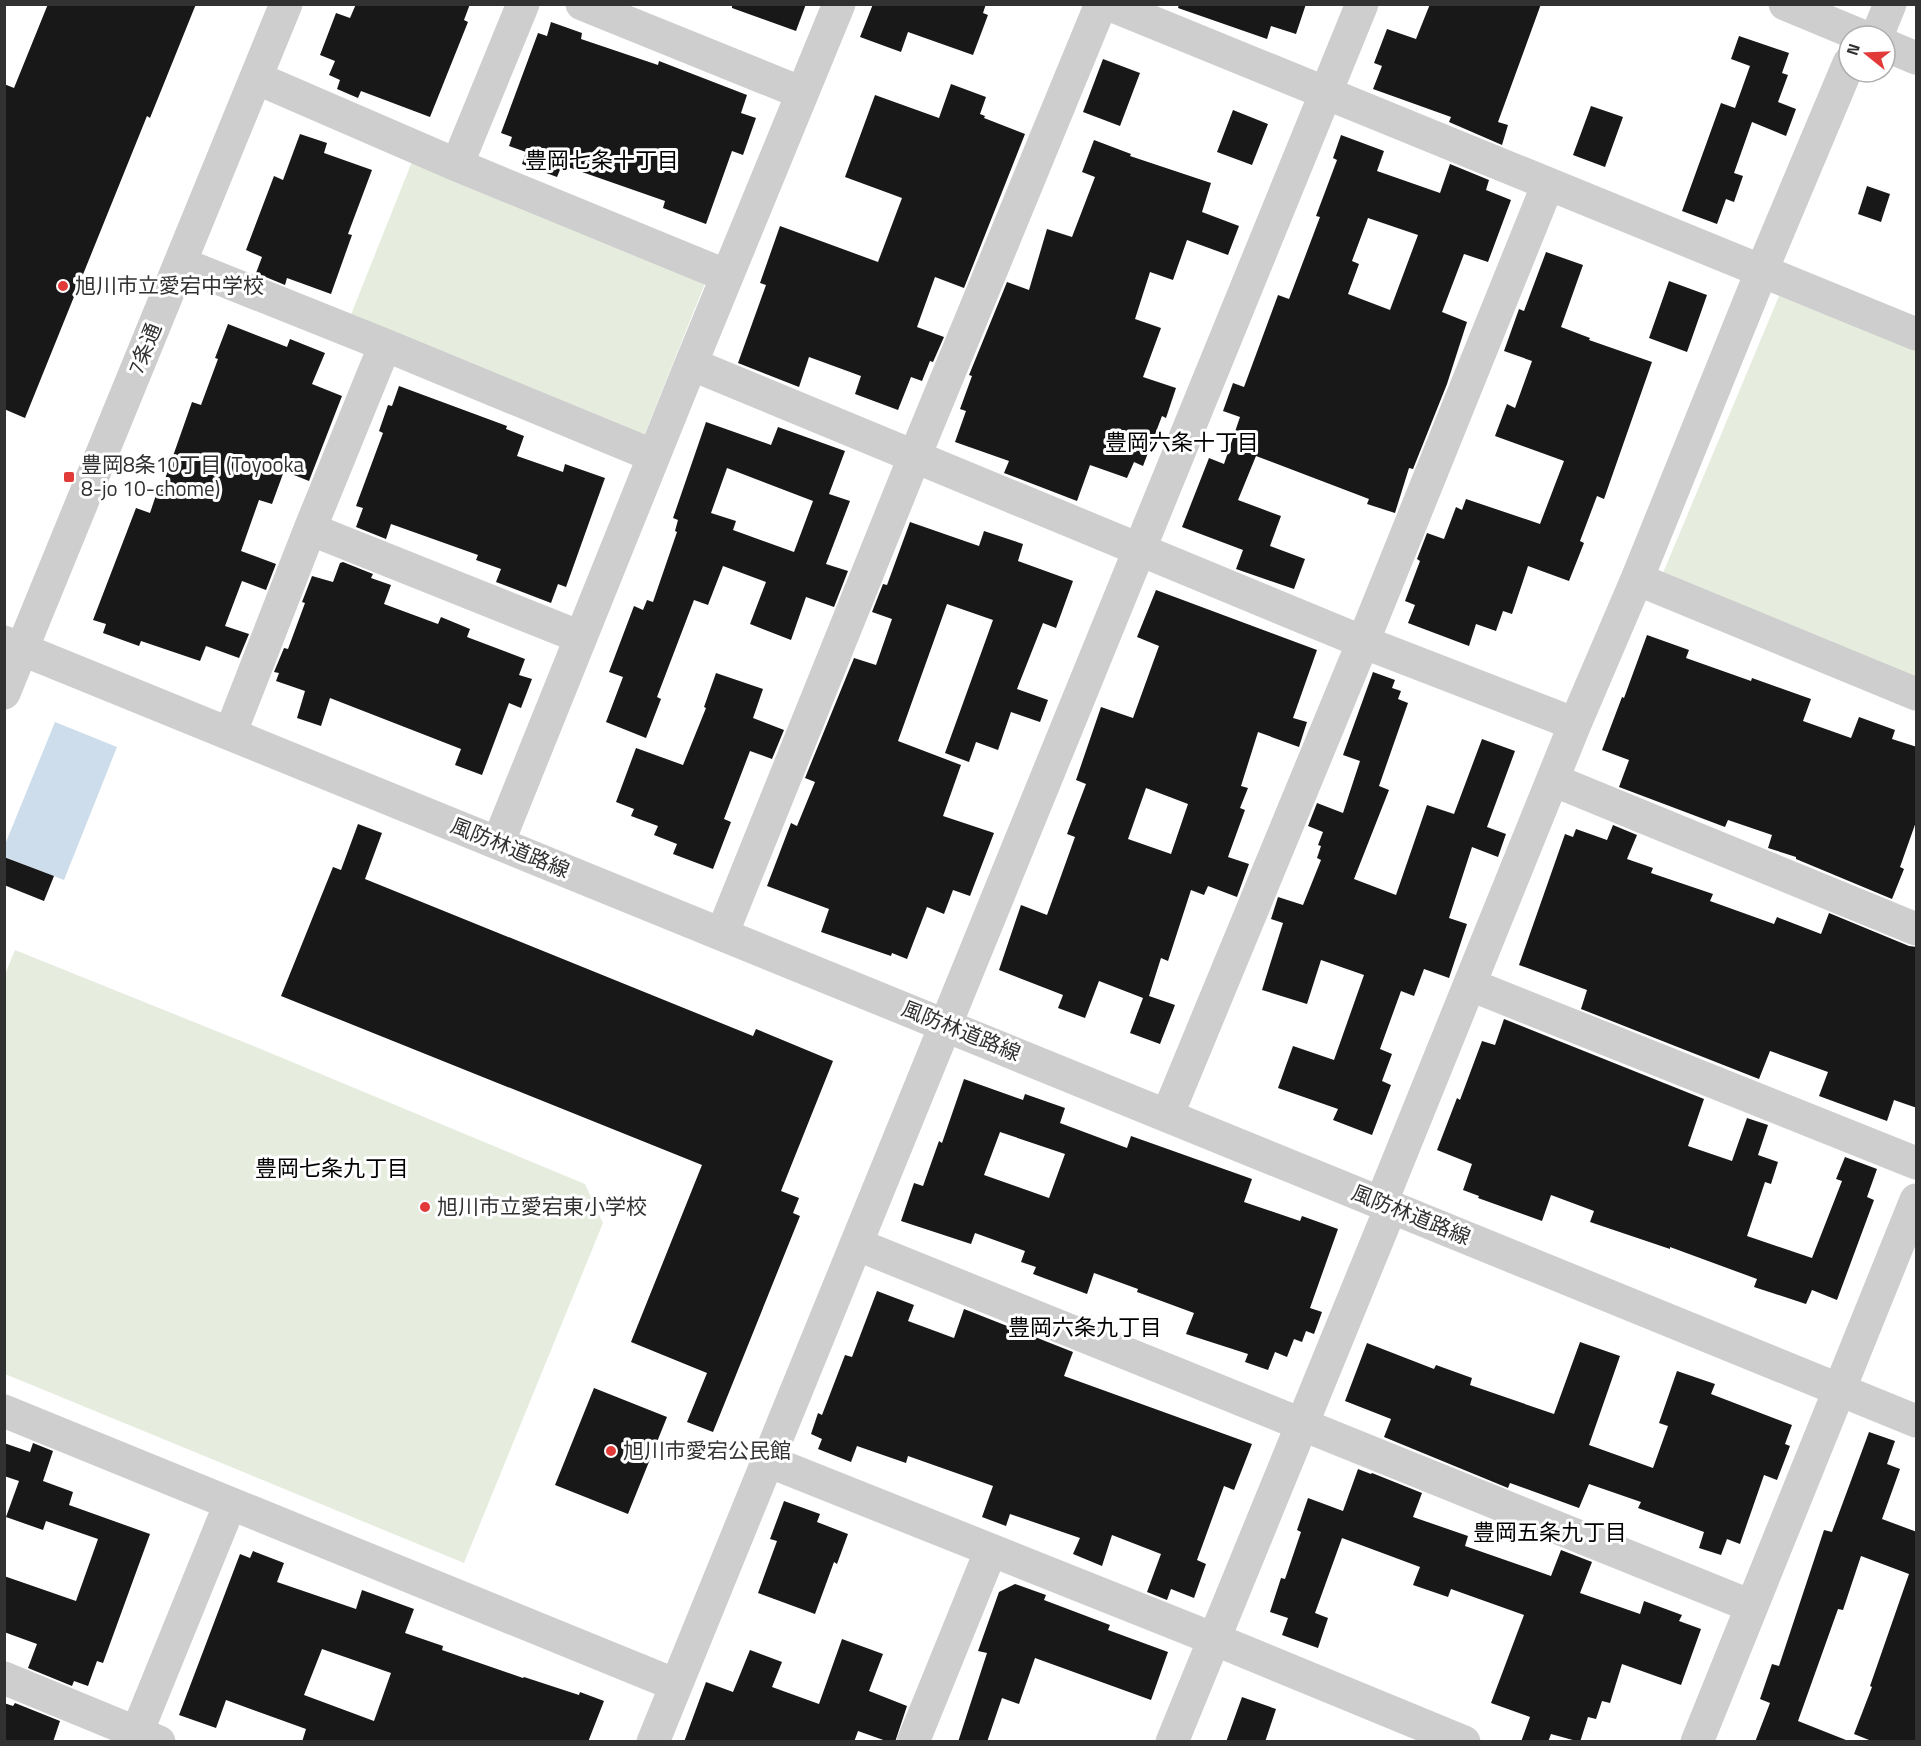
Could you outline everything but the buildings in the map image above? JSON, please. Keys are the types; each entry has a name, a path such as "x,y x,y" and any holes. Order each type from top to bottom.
{"street":[{"name":"7条通","path":"4,693 14,646 180,263 286,4"},
{"path":"457,165 523,4"},
{"path":"582,4 802,93"},
{"path":"498,843 839,4"},
{"path":"722,934 914,458 1101,4"},
{"path":"1108,4 1917,334"},
{"path":"653,1742 1141,551 1362,4"},
{"path":"1785,4 1837,26"},
{"path":"1882,24 1890,4"},
{"path":"1897,50 1917,58"},
{"path":"256,78 457,165 727,276"},
{"path":"1172,1742 1302,1425 1471,985 1575,724 1840,84"},
{"path":"1167,1116 1363,642 1548,184"},
{"path":"180,263 654,456"},
{"path":"230,734 385,345"},
{"path":"691,364 1363,642 1575,724"},
{"path":"310,529 580,637"},
{"path":"1637,579 1917,694"},
{"name":"風防林道路線","path":"14,646 1917,1421"},
{"path":"1553,780 1917,929"},
{"path":"1471,985 1917,1163"},
{"path":"1697,1742 1917,1200"},
{"path":"856,1244 1751,1606"},
{"path":"4,1411 676,1685"},
{"path":"768,1461 1214,1639 1429,1735 1464,1742"},
{"path":"4,1678 143,1738 230,1504"},
{"path":"913,1742 991,1550"}],"shaded area":[{"path":"413,159 708,276 643,438 350,317"},
{"path":"1779,296 1916,350 1916,679 1663,573"},
{"path":"15,950 585,1184 603,1223 464,1563 5,1374 4,977"}],"water":[{"path":"55,722 117,747 64,880 5,857 4,847"}],"place":[{"name":"旭川市立愛宕中学校","path":"63,286"},
{"name":"豊岡8条10丁目 (Toyooka 8-jo 10-chome)","path":"69,477"},
{"name":"旭川市立愛宕東小学校","path":"425,1207"},
{"name":"旭川市愛宕公民館","path":"611,1451"}],"district":[{"name":"豊岡七条十丁目","path":"602,160"},
{"name":"豊岡六条十丁目","path":"1182,442"},
{"name":"豊岡七条九丁目","path":"332,1168"},
{"name":"豊岡六条九丁目","path":"1085,1327"},
{"name":"豊岡五条九丁目","path":"1550,1532"}]}
